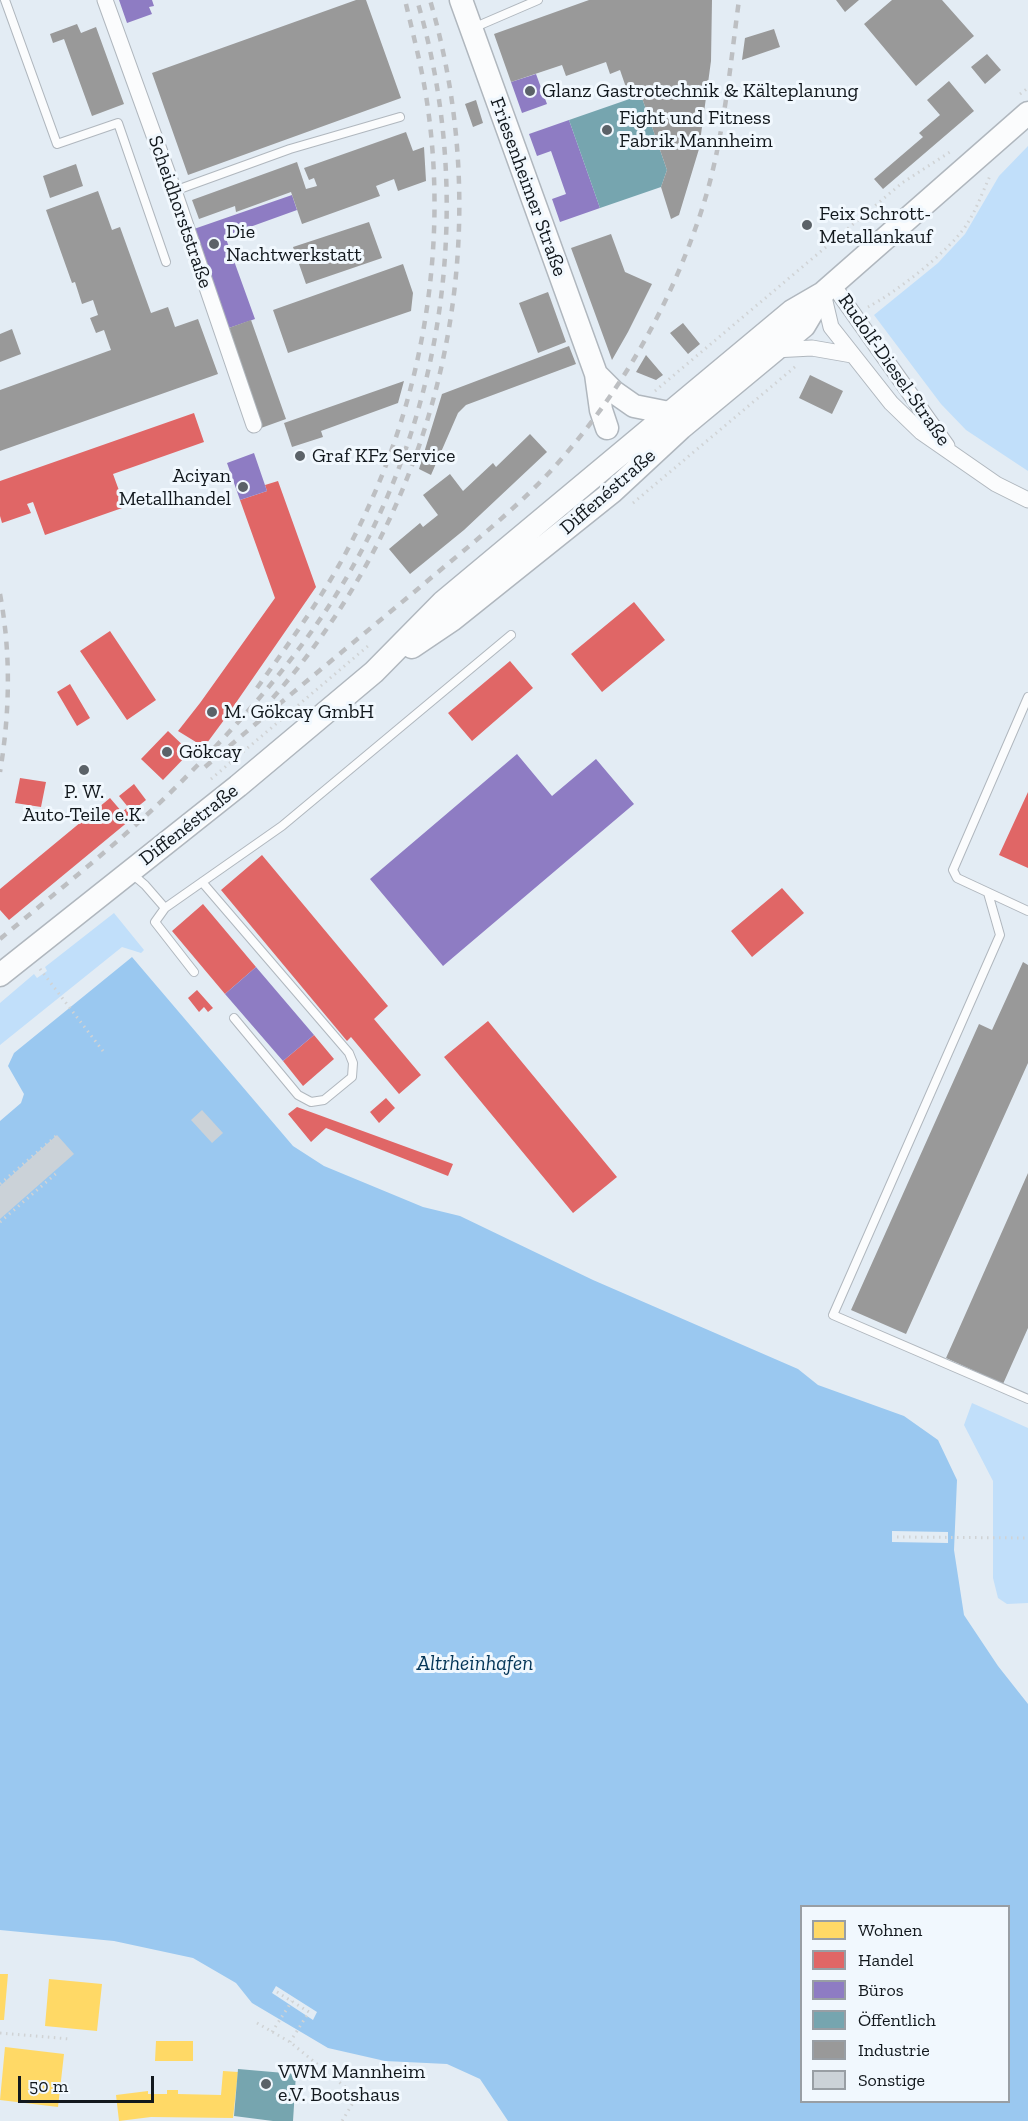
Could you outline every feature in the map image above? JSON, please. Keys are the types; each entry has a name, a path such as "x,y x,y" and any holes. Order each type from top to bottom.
{"main road":[{"name":"Friesenheimer Straße","path":"461,0 596,374 601,410 607,428"},
{"name":"Diffenéstraße","path":"0,975 238,786 374,672 443,602 792,311 828,289 1024,104"},
{"name":"Diffenéstraße","path":"374,672 452,621 612,492 659,448 804,326 828,289"},
{"name":"Friesenheimer Straße","path":"596,374 614,392 634,406"},
{"path":"638,468 634,406 669,413"},
{"path":"597,474 607,428 659,448"}],"street":[{"name":"Scheidhorststraße","path":"105,0 174,191 254,425"},
{"name":"Rudolf-Diesel-Straße","path":"828,289 855,314 954,455"},
{"name":"Rudolf-Diesel-Straße","path":"828,289 831,327 891,403 921,432 996,484 1028,500"},
{"name":"Rudolf-Diesel-Straße","path":"774,351 812,348 852,355"}],"lane":[{"path":"5,0 57,144 118,123 166,262"},
{"path":"471,29 538,0"},
{"path":"174,191 290,148 400,117"},
{"path":"194,972 155,922 165,908 282,826 512,635"},
{"path":"1028,697 953,870 957,878 1028,911"},
{"path":"130,872 165,908"},
{"path":"202,882 349,1053 353,1063 352,1077 324,1100 311,1102 298,1095 234,1018"},
{"path":"988,893 1000,935 833,1315 1028,1400"}],"path":[{"path":"1024,104 1028,88"},
{"path":"634,406 902,183 952,151"},
{"path":"855,314 885,298 942,252 967,225 997,166"},
{"path":"626,509 797,365"},
{"path":"37,965 103,1051"},
{"path":"0,1184 56,1136"},
{"path":"0,1222 58,1172"},
{"path":"897,1537 1027,1538"},
{"path":"277,1992 291,2003 309,2012 290,2042"},
{"path":"272,2032 291,2003"},
{"path":"257,2023 290,2042 356,2098 342,2121"},
{"path":"0,2033 70,2039"}],"shaded area":[{"path":"1028,146 1028,471 966,430 941,404 874,315 938,263 965,234 999,176"},
{"path":"114,913 144,950 141,953 122,947 0,1045 0,1003 34,974 37,978 47,971 45,967"},
{"path":"972,1403 1028,1428 1028,1603 1007,1604 998,1598 993,1578 993,1481 964,1425"}],"water":[{"name":"Altrheinhafen","path":"132,957 293,1146 324,1166 423,1207 460,1216 593,1280 798,1369 818,1385 904,1416 938,1440 957,1480 954,1550 964,1615 998,1666 1028,1704 1028,2121 508,2121 480,2079 447,2064 385,2061 328,2048 252,2003 236,1983 193,1958 114,1941 0,1930 0,1121 21,1103 24,1094 8,1066 14,1053"}],"pier":[{"path":"892,1531 948,1532 948,1543 892,1542"},
{"path":"276,1986 317,2012 313,2020 272,1993"}],"building: Wohnen":[{"path":"0,1974 8,1974 4,2020 0,2020"},
{"path":"49,1979 102,1984 97,2031 45,2026"},
{"path":"156,2041 193,2041 193,2061 155,2061"},
{"path":"5,2047 64,2054 58,2107 0,2100"},
{"path":"223,2071 238,2072 233,2118 151,2117 119,2121 116,2095 148,2091 148,2094 167,2094 167,2090 178,2090 178,2094 221,2095"}],"building: Handel":[{"path":"194,413 204,442 113,474 125,507 45,535 33,502 27,504 31,513 2,523 0,481"},
{"path":"278,481 316,587 204,747 178,731 275,598 240,500 267,491 265,485"},
{"path":"634,602 665,640 602,692 571,654"},
{"path":"110,631 156,700 127,720 80,651"},
{"path":"510,661 533,688 472,741 448,713"},
{"path":"70,684 90,718 77,726 57,692"},
{"path":"168,731 190,752 163,780 141,759"},
{"path":"20,778 46,782 41,807 15,803"},
{"path":"134,784 146,800 131,812 135,816 9,920 0,910 0,889 110,798 122,812 128,807 119,796"},
{"path":"1028,792 1028,868 999,855"},
{"path":"262,855 388,1006 374,1019 421,1075 399,1094 351,1037 347,1041 221,890"},
{"path":"782,888 804,913 752,957 731,931"},
{"path":"203,904 256,967 225,994 172,931"},
{"path":"197,990 213,1008 208,1012 204,1007 199,1012 188,998"},
{"path":"488,1021 617,1177 573,1213 444,1057"},
{"path":"314,1035 334,1059 303,1086 283,1061"},
{"path":"386,1098 395,1108 379,1123 370,1112"},
{"path":"297,1107 453,1164 448,1176 326,1128 311,1142 288,1114"}],"building: Büros":[{"path":"119,0 152,0 154,6 149,7 152,14 127,23"},
{"path":"536,74 547,104 522,113 511,82"},
{"path":"569,120 600,208 560,222 552,199 566,194 551,151 537,156 529,134"},
{"path":"292,195 297,210 225,236 255,319 226,329 191,230"},
{"path":"254,453 267,491 240,500 227,463"},
{"path":"517,754 552,796 596,759 634,804 443,966 370,879"},
{"path":"256,967 314,1035 283,1061 225,994"}],"building: Öffentlich":[{"path":"641,95 667,170 661,187 600,208 569,120"},
{"name":"VWM Mannheim e.V. Bootshaus","path":"238,2069 296,2074 293,2121 234,2116"}],"building: Industrie":[{"path":"356,0 366,0 401,98 188,175 152,73"},
{"path":"589,0 712,0 711,61 699,149 679,215 671,219 661,187 667,170 641,95 630,99 620,70 610,74 606,62 566,76 562,65 511,82 494,34"},
{"path":"836,0 859,0 845,12"},
{"path":"892,0 942,0 974,36 916,86 864,24"},
{"path":"77,24 81,33 96,27 124,104 92,116 64,39 53,43 50,34"},
{"path":"774,29 780,47 742,60 745,38"},
{"path":"987,54 1001,70 985,84 971,67"},
{"path":"949,81 974,111 883,189 874,179 923,137 919,133 940,115 927,100"},
{"path":"476,100 483,123 473,127 465,104"},
{"path":"406,132 413,151 424,147 426,181 398,191 394,179 376,186 380,196 302,224 291,192 236,212 235,206 199,219 192,200 297,162 306,189 317,186 314,178 309,180 304,168"},
{"path":"76,164 83,186 50,198 43,176"},
{"path":"98,191 112,230 120,227 151,313 168,307 175,327 198,319 218,374 0,451 0,390 111,350 104,330 96,333 90,318 98,315 93,300 82,304 75,282 72,283 46,210"},
{"path":"369,222 382,258 306,284 293,247"},
{"path":"611,234 625,272 652,284 612,360 571,248"},
{"path":"403,264 413,293 411,311 288,353 273,310"},
{"path":"548,292 566,342 538,353 519,303"},
{"path":"251,320 286,419 261,428 226,329"},
{"path":"683,323 700,344 688,354 670,333"},
{"path":"12,329 21,354 0,362 0,334"},
{"path":"569,346 576,364 466,405 458,413 431,475 419,469 442,394"},
{"path":"646,355 663,375 656,380 636,372"},
{"path":"810,375 843,391 832,414 799,398"},
{"path":"404,381 398,403 321,431 323,437 292,447 284,423"},
{"path":"530,434 547,452 464,530 410,574 389,549 420,523 423,527 438,515 423,495 450,474 463,491 493,463 496,467"},
{"path":"1023,962 1028,965 1028,1063 906,1334 851,1310 979,1024 992,1030"},
{"path":"1028,1173 1028,1328 1003,1384 946,1358"}],"building: Sonstige":[{"path":"202,1110 223,1133 212,1143 191,1120"},
{"path":"57,1135 74,1154 0,1219 0,1186"}],"railway":[{"path":"257,688 321,595 355,535 378,485 398,432 413,379 432,269 433,157 427,102 405,0"},
{"path":"0,939 159,804 251,708 295,654 334,598 352,568 385,502 411,434 430,363 442,290 447,217 444,144 434,71 417,0"},
{"path":"262,710 322,635 372,554 411,467 439,377 455,284 459,190 451,94 430,0"},
{"path":"205,767 508,513 557,464 601,409 640,350 656,319 672,287 698,221 714,167 739,0"},
{"path":"0,594 6,638 8,683 6,727 0,772"}],"place":[{"name":"Glanz Gastrotechnik & Kälteplanung","path":"530,91"},
{"name":"Fight und Fitness Fabrik Mannheim","path":"607,130"},
{"name":"Feix Schrott- Metallankauf","path":"807,225"},
{"name":"Die Nachtwerkstatt","path":"214,244"},
{"name":"Graf KFz Service","path":"300,456"},
{"name":"Aciyan Metallhandel","path":"243,487"},
{"name":"M. Gökcay GmbH","path":"212,712"},
{"name":"Gökcay","path":"167,752"},
{"name":"P. W. Auto-Teile e.K.","path":"84,770"},
{"name":"VWM Mannheim e.V. Bootshaus","path":"266,2084"}]}
